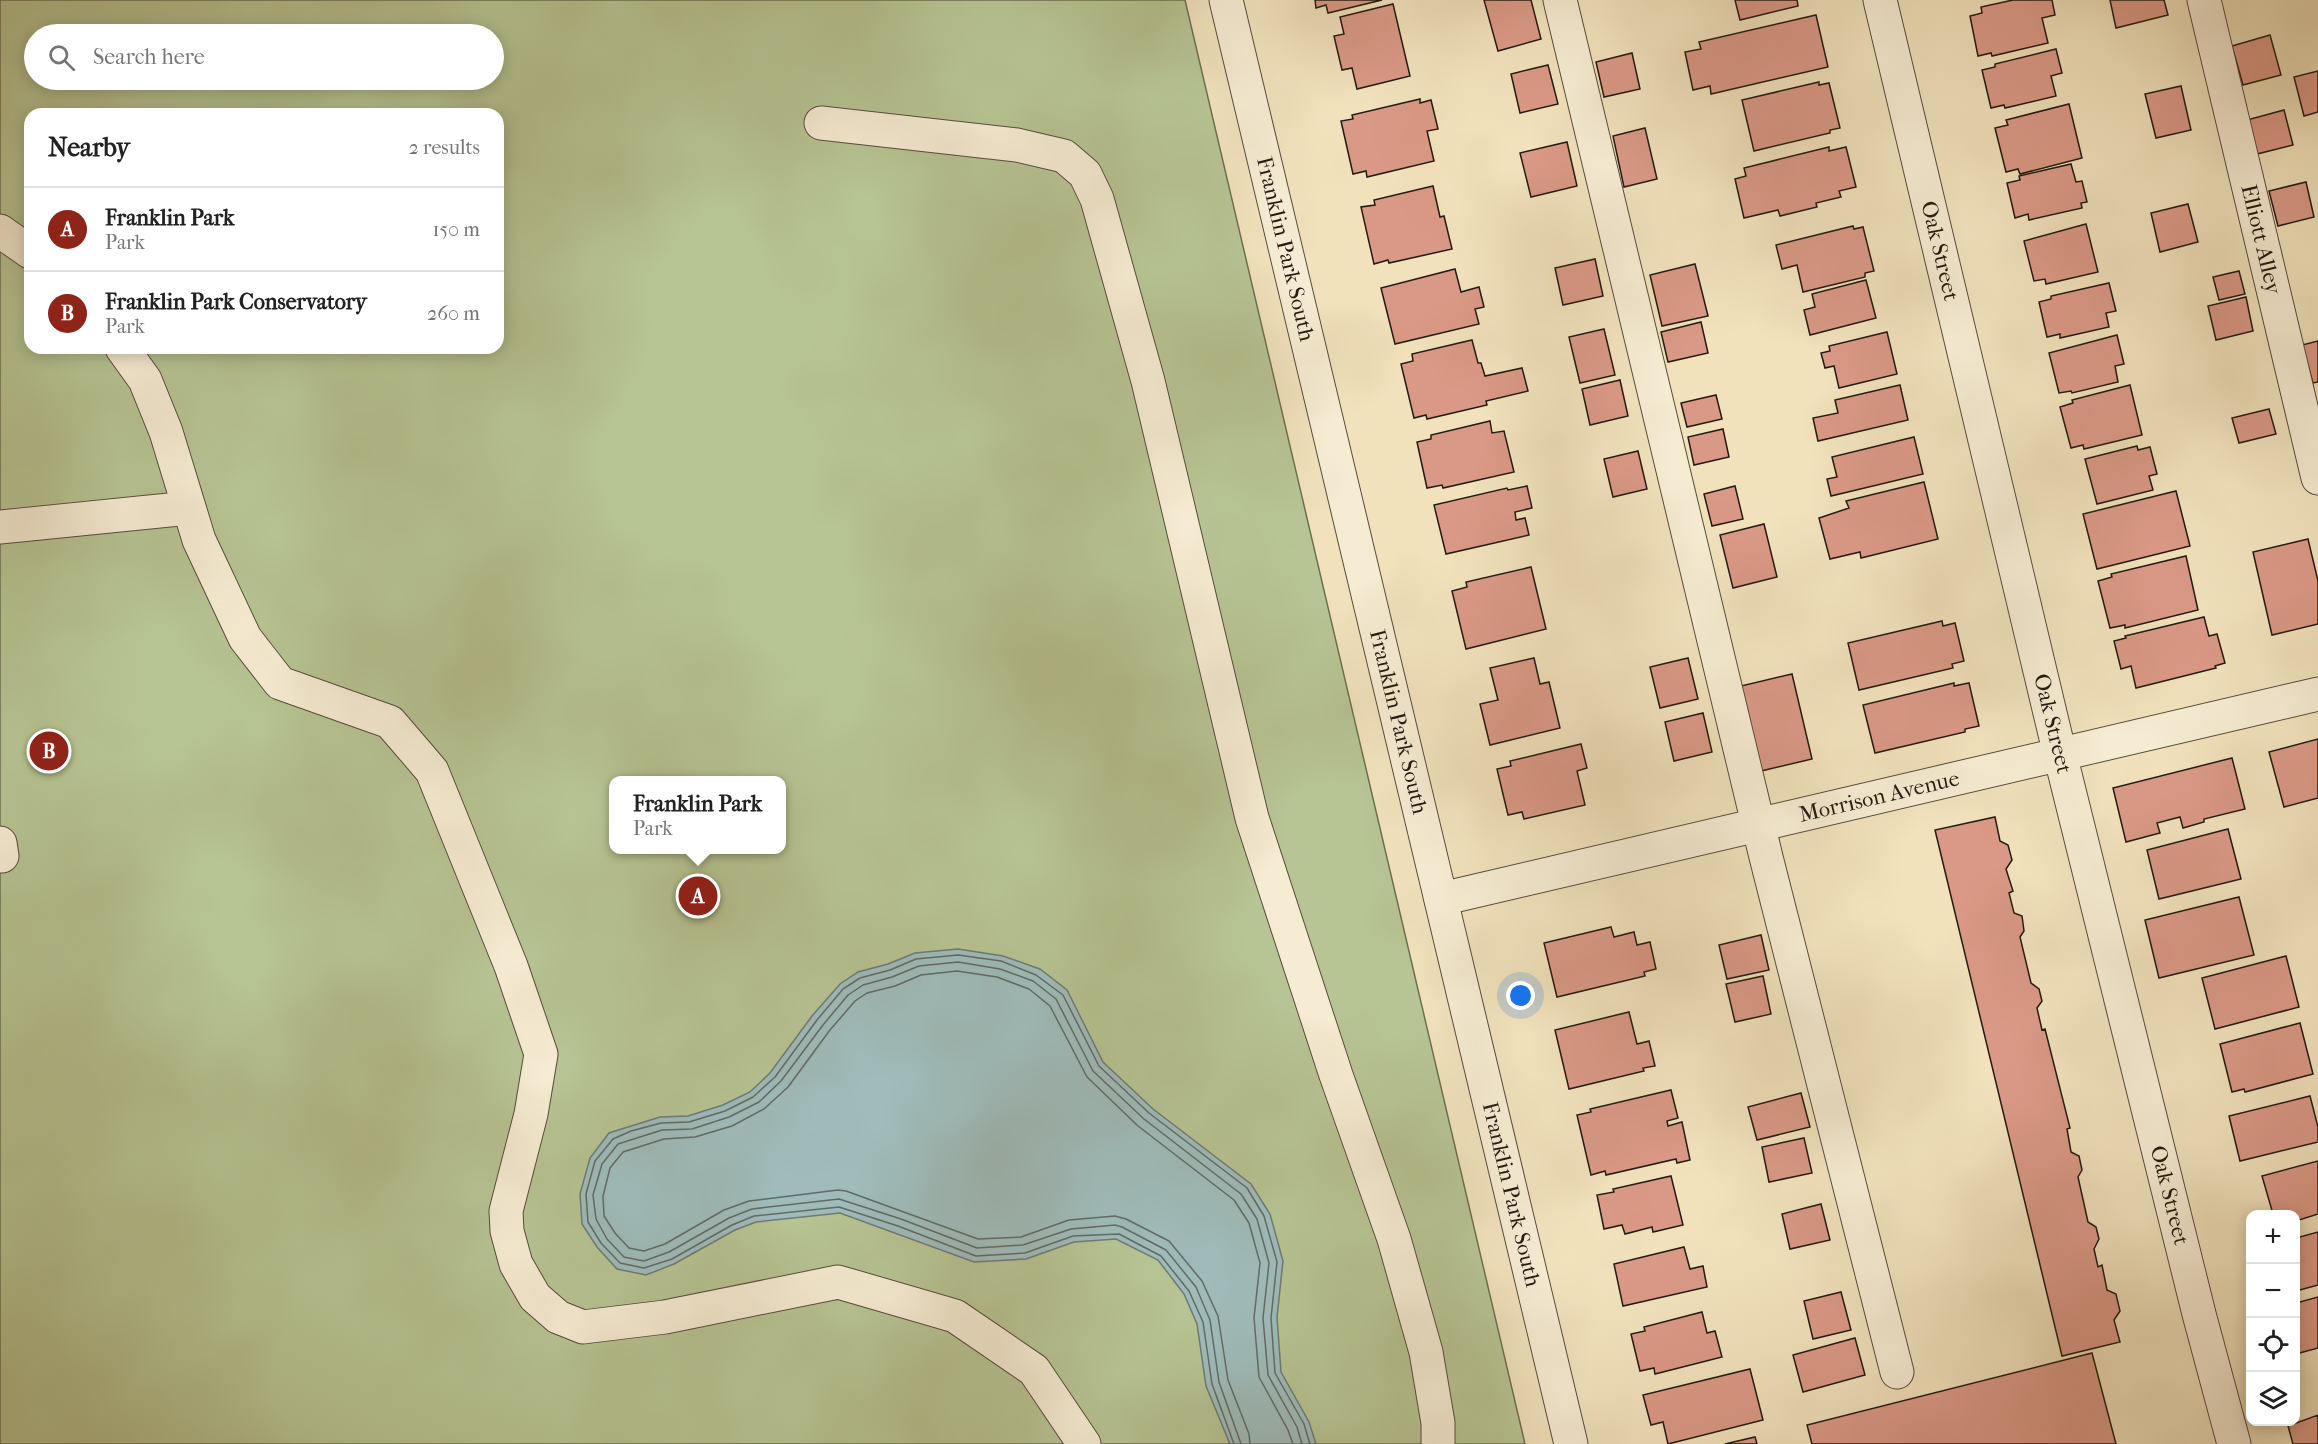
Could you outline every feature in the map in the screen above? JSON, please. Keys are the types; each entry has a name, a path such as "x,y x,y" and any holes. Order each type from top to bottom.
{"street":[{"name":"Franklin Park South","path":"1226,0 1571,1444"},
{"path":"1560,0 1759,826 1897,1372"},
{"name":"Oak Street","path":"1880,0 2060,754 2199,1314 2234,1444"},
{"name":"Elliott Alley","path":"2204,0 2318,478"},
{"path":"821,123 1017,145 1064,156 1085,174 1097,199 1148,381 1252,818 1333,1064 1394,1239 1426,1352 1438,1423 1438,1444"},
{"path":"0,231 24,248"},
{"path":"126,354 145,380 166,432 199,540 245,638 280,683 390,722 432,771 511,966 541,1054 531,1114 506,1211 507,1231 516,1264 535,1297 558,1317 583,1327 665,1317 838,1282 955,1316 1034,1370 1083,1444"},
{"path":"0,527 189,508"},
{"name":"Morrison Avenue","path":"1441,899 2318,694"}],"green space":[{"path":"0,0 1185,0 1525,1444 0,1444"}],"water":[{"path":"958,949 1003,956 1040,969 1067,990 1103,1062 1153,1109 1251,1184 1270,1214 1283,1261 1277,1317 1281,1372 1309,1422 1316,1444 1230,1444 1206,1386 1197,1324 1184,1294 1158,1260 1116,1239 1074,1242 1026,1259 974,1262 840,1213 756,1222 735,1230 674,1264 646,1275 617,1269 597,1247 582,1224 580,1194 590,1158 609,1133 660,1117 688,1116 723,1105 750,1092 770,1073 812,1016 840,984 858,972 888,964 915,953"}],"building":[{"path":"1315,0 1382,0 1328,13 1326,5 1316,8"},
{"path":"1484,0 1531,0 1541,39 1498,51"},
{"path":"1735,0 1797,0 1798,6 1740,20"},
{"path":"2013,0 2052,0 2055,15 2042,18 2048,43 1992,56 1991,53 1978,56 1970,16 1982,13 1981,7"},
{"path":"2110,0 2164,0 2168,15 2116,28"},
{"path":"1393,4 1410,76 1357,89 1352,68 1342,70 1334,36 1344,34 1340,17"},
{"path":"1816,15 1828,67 1711,94 1710,86 1693,90 1685,52 1701,49 1699,42"},
{"path":"2270,35 2281,75 2243,85 2232,46"},
{"path":"2056,49 2062,73 2051,76 2056,96 2005,108 2004,105 1991,108 1982,70 1995,67 1995,64"},
{"path":"1632,53 1640,89 1604,97 1596,62"},
{"path":"1548,65 1558,104 1520,113 1511,74"},
{"path":"2318,71 2318,112 2304,116 2294,77"},
{"path":"1819,82 1819,85 1829,83 1840,128 1830,130 1830,133 1754,151 1742,100"},
{"path":"2181,86 2191,130 2156,138 2145,94"},
{"path":"1420,99 1420,103 1431,100 1438,129 1427,131 1434,161 1367,177 1366,171 1353,174 1341,121 1353,119 1352,115"},
{"path":"2069,104 2082,158 2020,174 2018,169 2006,172 1995,128 2008,125 2006,120"},
{"path":"2284,110 2293,145 2257,154 2247,120"},
{"path":"1645,128 1657,179 1624,187 1613,136"},
{"path":"1567,142 1577,186 1531,197 1520,153"},
{"path":"1829,147 1829,151 1846,147 1856,187 1839,191 1841,197 1816,203 1817,207 1780,216 1778,210 1744,218 1735,179 1746,176 1744,168"},
{"path":"2071,164 2076,182 2082,181 2087,202 2081,203 2082,208 2029,220 2028,214 2015,218 2007,183 2020,180 2019,176"},
{"path":"2306,182 2314,217 2278,226 2269,191"},
{"path":"1433,186 1440,217 1444,216 1452,249 1389,263 1388,260 1374,264 1361,207 1375,205 1374,200"},
{"path":"2188,204 2198,242 2160,252 2151,213"},
{"path":"2086,224 2098,272 2046,284 2045,279 2034,281 2024,241"},
{"path":"1853,226 1854,229 1863,227 1874,271 1865,273 1865,277 1803,292 1797,265 1782,269 1776,245"},
{"path":"1595,259 1603,296 1563,305 1555,268"},
{"path":"1695,264 1708,316 1662,326 1650,275"},
{"path":"1455,269 1461,292 1479,287 1484,307 1475,309 1479,324 1395,344 1381,288"},
{"path":"2239,271 2245,294 2219,300 2213,277"},
{"path":"1866,280 1876,318 1810,335 1804,310 1815,307 1812,294"},
{"path":"2109,283 2116,311 2106,313 2109,327 2060,338 2060,334 2047,337 2039,302 2051,299 2051,296"},
{"path":"2246,297 2253,331 2216,340 2208,306"},
{"path":"1701,322 1708,353 1668,362 1661,332"},
{"path":"1604,329 1615,375 1580,383 1569,337"},
{"path":"1887,332 1897,374 1839,388 1834,366 1825,368 1821,353 1830,351 1829,346"},
{"path":"2117,335 2124,364 2115,366 2118,382 2072,393 2071,391 2059,393 2049,353"},
{"path":"1472,340 1478,363 1481,363 1485,376 1522,368 1528,391 1486,401 1487,405 1427,419 1426,415 1414,418 1401,364 1413,361 1412,354"},
{"path":"2318,341 2318,382 2313,383 2302,345"},
{"path":"1620,380 1628,416 1590,425 1582,389"},
{"path":"1900,385 1908,420 1818,441 1813,418 1838,413 1835,400"},
{"path":"2130,385 2142,435 2084,449 2083,445 2071,448 2060,407 2073,403 2072,400"},
{"path":"1716,395 1722,419 1687,427 1681,403"},
{"path":"2269,409 2276,434 2239,443 2232,418"},
{"path":"1490,421 1492,433 1504,431 1514,472 1443,488 1442,485 1427,488 1417,442 1431,439 1431,435"},
{"path":"1723,429 1729,457 1694,465 1688,437"},
{"path":"1914,437 1923,474 1831,496 1827,479 1837,477 1832,457"},
{"path":"2137,446 2138,450 2150,447 2157,474 2149,476 2153,490 2097,504 2085,459"},
{"path":"1638,451 1647,489 1613,497 1604,459"},
{"path":"1924,482 1938,539 1861,558 1860,552 1830,559 1819,518 1849,508 1846,501"},
{"path":"1527,486 1532,508 1515,512 1516,520 1525,518 1529,535 1446,554 1434,505 1507,488 1508,490"},
{"path":"1735,486 1743,519 1712,526 1704,494"},
{"path":"2176,491 2190,546 2097,569 2083,514"},
{"path":"1764,524 1777,577 1733,588 1720,535"},
{"path":"2308,539 2318,581 2318,624 2272,635 2253,552"},
{"path":"2186,556 2198,610 2125,628 2125,625 2110,628 2098,581 2112,577 2111,574"},
{"path":"1531,567 1546,629 1466,649 1452,591 1467,587 1466,582"},
{"path":"2204,617 2209,636 2217,634 2225,663 2215,666 2216,668 2136,688 2131,666 2121,669 2114,641 2126,638 2125,636"},
{"path":"1942,621 1943,626 1955,623 1964,661 1952,664 1953,668 1859,690 1848,643"},
{"path":"1534,658 1540,684 1549,682 1560,728 1490,745 1480,704 1498,700 1490,668"},
{"path":"1688,658 1698,699 1660,708 1650,667"},
{"path":"1792,674 1812,759 1761,771 1741,686"},
{"path":"1954,683 1954,686 1969,683 1979,726 1965,729 1965,732 1875,753 1863,705"},
{"path":"1703,713 1712,752 1674,761 1665,722"},
{"path":"2318,739 2318,798 2284,807 2269,752"},
{"path":"1581,744 1587,768 1577,771 1585,805 1524,819 1522,812 1508,815 1497,769 1511,766 1510,761"},
{"path":"2232,758 2245,809 2204,819 2204,822 2183,828 2180,817 2157,823 2160,833 2126,842 2113,788"},
{"path":"1995,817 2000,841 2008,845 2012,860 2006,869 2013,891 2009,893 2014,913 2022,916 2024,931 2020,937 2031,983 2039,989 2042,1001 2037,1008 2042,1030 2045,1029 2070,1128 2067,1129 2071,1152 2079,1156 2082,1170 2078,1177 2088,1222 2096,1227 2099,1239 2094,1249 2098,1267 2102,1265 2107,1290 2116,1294 2120,1311 2114,1320 2120,1342 2062,1356 1935,830"},
{"path":"2228,829 2241,879 2159,899 2147,850"},
{"path":"2239,897 2254,955 2159,978 2145,920"},
{"path":"1611,927 1614,937 1634,932 1637,945 1650,942 1656,969 1644,972 1645,976 1557,997 1544,943"},
{"path":"1761,935 1769,970 1727,979 1719,945"},
{"path":"2286,956 2299,1007 2215,1029 2202,978"},
{"path":"1763,976 1771,1014 1735,1022 1726,984"},
{"path":"1629,1012 1637,1044 1649,1041 1655,1066 1643,1068 1644,1071 1569,1089 1555,1030"},
{"path":"2300,1023 2313,1074 2245,1092 2244,1089 2232,1092 2220,1044"},
{"path":"1671,1090 1678,1118 1667,1121 1668,1126 1682,1122 1690,1160 1677,1163 1676,1159 1606,1175 1605,1171 1591,1175 1577,1115 1591,1112 1590,1109"},
{"path":"1801,1093 1810,1127 1757,1140 1748,1107"},
{"path":"2310,1096 2318,1127 2318,1142 2240,1161 2229,1116"},
{"path":"1804,1138 1812,1173 1769,1182 1762,1147"},
{"path":"2318,1161 2318,1214 2300,1220 2300,1210 2272,1210 2262,1176"},
{"path":"1671,1176 1683,1225 1653,1232 1652,1227 1625,1234 1622,1225 1604,1229 1597,1195 1614,1192 1613,1189"},
{"path":"1821,1204 1830,1240 1790,1249 1782,1214"},
{"path":"2318,1232 2318,1285 2300,1290 2300,1264 2300,1237"},
{"path":"1684,1247 1690,1269 1703,1266 1707,1287 1623,1306 1614,1264"},
{"path":"1841,1292 1851,1330 1813,1339 1804,1301"},
{"path":"2318,1297 2318,1348 2300,1353 2300,1318 2300,1302"},
{"path":"1702,1312 1707,1333 1715,1331 1722,1357 1655,1374 1654,1368 1640,1371 1631,1334 1645,1331 1644,1327"},
{"path":"1855,1338 1865,1375 1803,1392 1793,1355"},
{"path":"2092,1353 2116,1444 1812,1444 1807,1425"},
{"path":"1750,1369 1763,1420 1668,1444 1663,1422 1651,1425 1643,1395"},
{"path":"2318,1415 2318,1444 2293,1444 2288,1426 2300,1426 2300,1422"},
{"path":"1755,1437 1757,1444 1725,1444"}],"place":[{"name":"Franklin Park Conservatory","path":"49,751"},
{"name":"Franklin Park","path":"698,896"}]}
